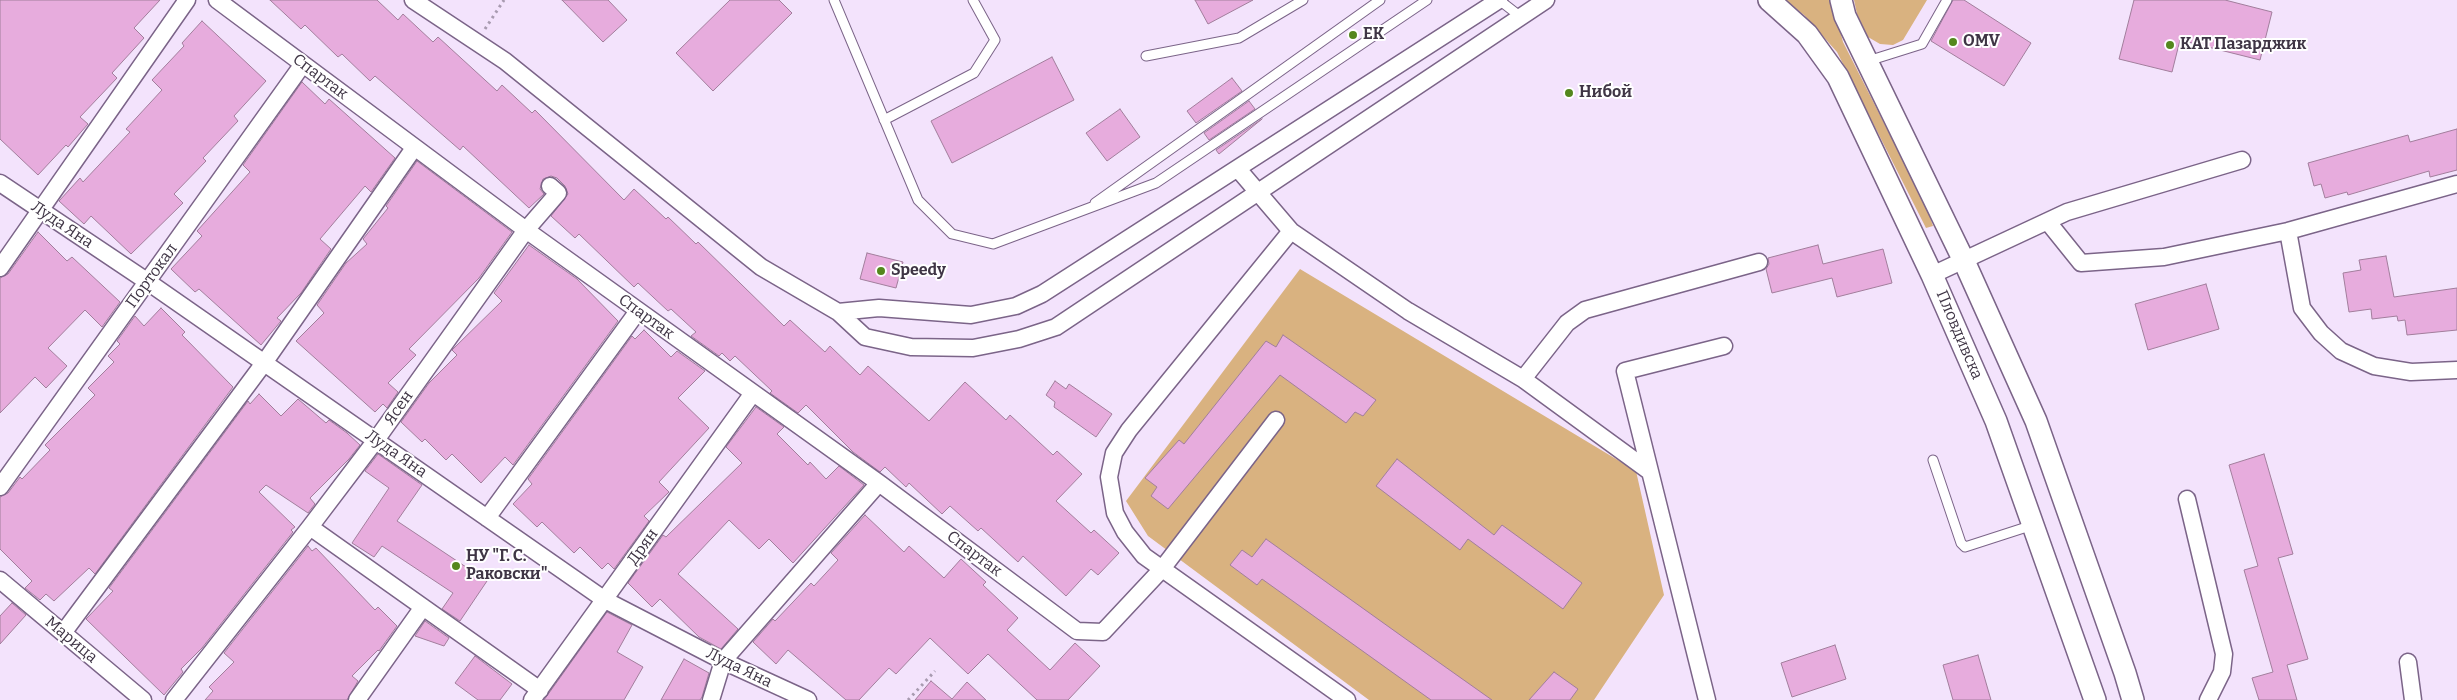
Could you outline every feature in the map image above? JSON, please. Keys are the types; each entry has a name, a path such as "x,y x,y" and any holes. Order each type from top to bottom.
{"street":[{"path":"0,268 187,0"},
{"name":"Спартак","path":"217,0 414,148 879,483 1077,631 1103,632 1162,569"},
{"path":"413,0 505,61 761,267 838,312 865,337 910,347 973,348 1019,338 1056,326 1546,0"},
{"path":"838,312 879,308 970,315 1016,306 1042,294 1499,0"},
{"name":"Пловдивска","path":"1769,0 1807,34 1838,77 1932,275 1996,421 2095,700"},
{"path":"1841,0 1845,16 1866,62 1964,261 2036,421 2126,674 2133,700"},
{"name":"Портокал","path":"0,487 303,64"},
{"path":"63,633 264,363 414,148"},
{"path":"1932,275 2067,212 2242,160"},
{"path":"1238,169 1291,231 1408,311 1523,379 1649,470"},
{"name":"Луда Яна","path":"0,183 148,282 605,600 723,661 808,700"},
{"path":"2048,222 2081,263 2164,257 2288,231 2457,184"},
{"name":"Ясен","path":"174,700 376,440 526,230 558,193 550,186"},
{"path":"1291,231 1129,430 1114,453 1109,477 1115,513 1125,532 1144,556 1348,700"},
{"path":"2288,231 2302,308 2321,333 2341,351 2374,366 2411,372 2457,370"},
{"path":"1523,379 1567,322 1585,310 1759,262"},
{"path":"487,518 638,311"},
{"path":"1707,700 1625,371 1724,346"},
{"name":"Дрян","path":"536,695 753,393"},
{"path":"1162,569 1276,420"},
{"path":"711,700 723,661 879,483"},
{"path":"2186,499 2224,654 2222,672 2208,700"},
{"path":"310,527 424,607 536,695"},
{"name":"Марица","path":"0,580 143,700"},
{"path":"357,700 424,607"},
{"path":"2408,662 2413,700"}],"lane":[{"path":"834,0 918,200 952,234 993,244 1156,183 1426,0"},
{"path":"884,120 974,73 995,40 973,0"},
{"path":"1146,56 1239,38 1302,0"},
{"path":"1084,210 1380,0"},
{"path":"1499,0 1522,16"},
{"path":"1866,62 1922,44 1947,0"},
{"path":"1933,460 1961,543 1965,546 2033,525"}],"path":[{"path":"476,42 504,0"},
{"path":"908,700 936,671"}],"shaded area":[{"path":"1785,0 1832,0 1843,42 1927,208 1933,226 1926,228 1837,52 1804,15"},
{"path":"1854,0 1927,0 1903,40 1893,45 1880,44 1868,37 1857,14"},
{"path":"1300,269 1636,471 1664,595 1594,700 1369,700 1148,536 1126,501"}],"building":[{"path":"0,0 160,0 134,28 144,38 112,73 117,78 80,117 88,124 68,147 66,145 38,175 0,139"},
{"path":"270,0 377,0 398,20 403,14 433,42 438,37 497,91 502,85 532,113 535,110 624,200 634,189 666,219 668,217 696,244 698,242 784,326 790,320 825,352 830,346 860,375 868,366 929,421 965,382 1006,420 1010,415 1053,455 1057,451 1082,474 1056,501 1091,533 1094,530 1119,553 1098,575 1091,569 1066,596 1023,556 1018,562 981,528 978,531 950,506 942,514 909,483 906,487 885,467 880,472 853,452 806,405 798,413 770,393 772,391 735,356 730,361 722,353 719,356 691,336 696,332 671,309 668,311 638,283 634,287 579,234 575,238 551,216 568,194 565,186 557,178 551,176 543,179 540,189 544,194 529,208 463,146 460,150 375,76 370,81 342,54 338,57 305,25 301,29"},
{"path":"562,0 608,0 627,20 603,42"},
{"path":"730,0 779,0 792,13 713,91 676,53"},
{"path":"1195,0 1253,0 1208,24"},
{"path":"1953,0 1964,0 2031,43 2004,86 1931,41"},
{"path":"2134,0 2225,0 2272,12 2260,60 2180,40 2172,72 2119,59"},
{"path":"202,21 266,81 234,116 238,121 203,158 206,161 174,194 183,203 131,254 91,216 84,224 59,201 80,178 83,182 130,132 126,129 162,90 152,80 184,46 182,43"},
{"path":"1052,57 1074,100 952,163 931,121"},
{"path":"1232,78 1242,91 1196,123 1187,111"},
{"path":"302,82 325,104 329,99 395,158 371,192 365,186 320,239 331,249 301,293 277,318 281,321 261,345 199,289 195,292 171,269 202,236 197,231 250,172 243,165"},
{"path":"1249,101 1255,109 1209,140 1204,133"},
{"path":"1120,109 1140,137 1107,161 1086,133"},
{"path":"1262,119 1219,154 1216,150"},
{"path":"2457,129 2457,170 2430,177 2429,171 2348,195 2347,192 2325,198 2321,184 2314,186 2308,163 2408,135 2410,142"},
{"path":"417,161 512,232 479,278 409,349 416,355 388,383 398,392 387,408 383,404 375,412 296,341 324,313 317,305 346,263 367,244 363,239 388,208 386,206"},
{"path":"38,232 67,261 72,257 120,302 102,327 85,310 48,348 67,366 46,388 35,377 0,413 0,278 8,274"},
{"path":"529,245 577,279 618,321 513,465 505,457 481,483 452,454 446,460 425,439 422,442 401,422 429,383 457,355 452,350 502,301 494,293"},
{"path":"1818,245 1823,264 1883,249 1892,283 1837,297 1832,278 1772,293 1766,269 1769,264 1768,258"},
{"name":"Speedy","path":"867,253 903,262 896,288 860,279"},
{"path":"2386,256 2394,297 2457,288 2457,330 2407,335 2405,320 2398,321 2397,316 2372,319 2371,309 2349,312 2343,273 2361,270 2359,260"},
{"path":"2206,284 2219,329 2148,350 2135,304"},
{"path":"161,308 185,332 182,335 233,387 95,574 89,568 54,601 46,594 40,600 25,588 32,581 0,549 0,497 8,493 20,477 22,479 50,450 45,445 95,395 88,388 114,362 108,356 120,344 117,341 135,316 144,326"},
{"path":"644,330 671,357 677,351 705,371 678,398 709,428 659,482 669,492 644,516 649,521 614,569 608,563 602,569 580,547 574,553 542,522 537,527 513,504 532,484 528,479 632,336 635,339"},
{"path":"1283,335 1376,400 1363,416 1355,412 1346,423 1280,375 1168,509 1151,496 1157,487 1145,478 1179,440 1184,444 1266,341 1276,347"},
{"path":"1055,381 1066,389 1069,384 1112,414 1096,437 1054,407 1055,402 1046,395"},
{"path":"259,394 281,416 298,399 326,423 329,420 360,445 349,459 310,498 315,504 308,513 266,485 259,492 295,527 291,530 293,532 202,648 181,669 183,672 164,695 86,619 113,591 109,588 248,401 250,404"},
{"path":"756,407 784,427 777,434 808,465 810,462 826,479 839,466 864,485 793,563 769,539 759,549 729,520 678,574 738,629 721,649 699,637 660,599 652,607 628,583 663,535 666,537 742,463 726,447"},
{"path":"378,454 422,485 397,521 487,581 460,621 442,609 453,593 382,546 374,557 352,543 389,488 365,471"},
{"path":"2264,454 2293,554 2278,558 2308,659 2287,665 2297,700 2259,700 2252,678 2273,672 2244,570 2258,566 2229,465"},
{"path":"1397,459 1494,535 1502,525 1582,583 1563,609 1468,539 1460,550 1376,486"},
{"path":"865,515 904,552 909,546 944,578 961,559 986,582 983,585 1018,618 1007,630 1050,670 1075,643 1100,666 1068,700 1037,700 988,654 968,674 930,638 896,674 889,668 859,700 846,700 788,650 776,664 753,642 773,619 775,621 811,583 814,586 838,560 831,553"},
{"path":"1266,539 1492,700 1431,700 1262,579 1257,585 1230,565 1242,550 1252,557"},
{"path":"308,546 312,551 316,548 375,610 378,607 397,626 379,651 352,676 358,681 347,700 205,700 213,691 209,687 234,662 224,653"},
{"path":"12,603 26,615 0,644 0,616"},
{"path":"607,612 632,625 617,652 643,667 624,700 544,700"},
{"path":"425,621 449,638 444,646 415,636"},
{"path":"1835,645 1846,679 1792,697 1781,663"},
{"path":"1978,655 1991,700 1953,700 1943,665"},
{"path":"475,656 512,684 500,700 478,700 455,683"},
{"path":"684,659 709,673 702,697 700,700 661,700"},
{"path":"1554,672 1578,689 1570,700 1529,700"},
{"path":"931,681 952,699 967,682 986,700 915,700"}],"place":[{"name":"ЕК","path":"1353,35"},
{"name":"OMV","path":"1953,42"},
{"name":"КАТ Пазарджик","path":"2170,45"},
{"name":"Нибой","path":"1569,93"},
{"name":"Speedy","path":"881,271"},
{"name":"НУ \"Г. С. Раковски\"","path":"456,566"}]}
